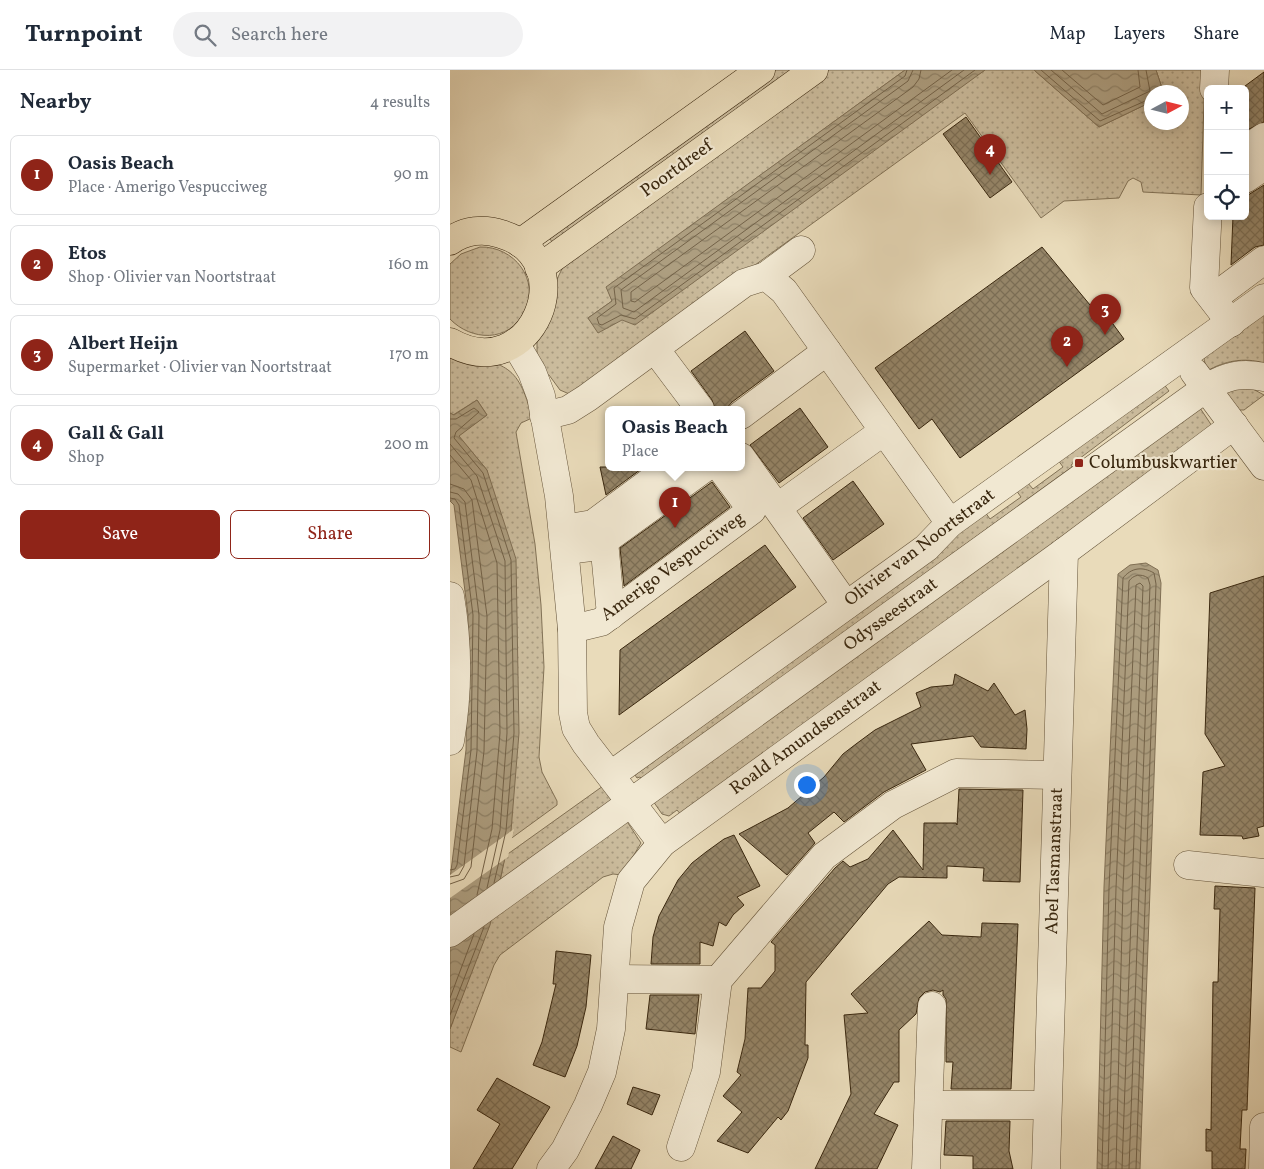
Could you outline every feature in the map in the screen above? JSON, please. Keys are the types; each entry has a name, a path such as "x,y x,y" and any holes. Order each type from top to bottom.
{"main road":[{"name":"Poortdreef","path":"520,243 761,70"},
{"name":"Poortdreef","path":"539,268 814,70"},
{"path":"450,240 466,233 480,230 508,236 528,250 539,268 544,284 540,310 528,332 515,343 499,350 482,352 458,347 450,342"}],"street":[{"path":"1214,85 1215,70"},
{"path":"1249,147 1264,136"},
{"path":"1249,177 1264,166"},
{"path":"1207,220 1204,288 1231,323"},
{"path":"544,416 568,410 744,283 766,276 801,250"},
{"path":"1213,298 1264,260"},
{"path":"766,276 784,290 950,523"},
{"name":"Olivier van Noortstraat","path":"611,775 926,548 950,523 1264,298"},
{"path":"515,343 532,372 544,416 564,540 572,629 571,678 576,728 586,744 662,843"},
{"path":"745,411 827,351"},
{"path":"649,353 680,406"},
{"path":"649,353 697,406"},
{"path":"1184,357 1264,466"},
{"name":"Odysseestraat","path":"450,933 1206,388 1230,375 1250,374 1264,377"},
{"name":"Roald Amundsenstraat","path":"552,1169 565,1150 585,1113 602,1072 611,1028 618,927 631,881 662,843 1064,552 1234,425"},
{"path":"778,508 884,431"},
{"path":"745,463 846,605"},
{"path":"564,540 593,524 665,471"},
{"path":"564,540 591,547 604,541 700,471"},
{"name":"Amerigo Vespucciweg","path":"572,629 601,622 752,510 723,471"},
{"path":"604,541 610,615"},
{"name":"Abel Tasmanstraat","path":"1046,1169 1064,552"},
{"path":"450,601 455,625 450,741"},
{"path":"681,1147 706,1072 718,980 824,856 893,805 956,773 1057,775"},
{"path":"1188,864 1264,873"},
{"path":"615,978 718,980"},
{"path":"926,1169 932,1006"},
{"path":"929,1105 1048,1105"},
{"path":"1263,1169 1264,1127"}],"shaded area":[{"path":"775,70 808,70 558,250 547,235"},
{"path":"827,70 905,70 607,287 612,301 588,318 594,326 985,70 1034,70 1099,127 1144,105 1144,130 1189,130 1189,85 1161,85 1156,70 1205,70 1201,195 1143,192 1141,182 1133,178 1128,181 1119,198 1064,201 1041,218 965,113 574,396 560,390 549,375 545,375 537,353 537,342 551,307 554,285 564,265"},
{"path":"480,247 504,252 521,267 527,277 529,288 528,300 524,312 517,322 500,334 479,335 468,332 450,319 450,264 461,254"},
{"path":"1264,310 1264,363 1249,360 1234,361 1207,371 1204,359 1207,353"},
{"path":"450,353 496,363 506,368 521,385 532,418 521,423 516,432 535,544 541,605 544,667 539,757 542,772 557,801 557,805 509,840 487,470 458,436 487,415 477,400 453,415 450,413"},
{"path":"1163,383 1169,391 1071,465 1072,467 642,779 640,777 637,778 635,775 935,558 930,551 985,512 990,519 1021,497 1016,490 1027,482 1033,489 1063,467 1058,460"},
{"path":"1239,388 1253,389 1264,395 1244,410 1237,410 1222,393"},
{"path":"1200,408 1214,429 682,816 677,810 669,816 662,814 653,801"},
{"path":"603,786 613,803 500,881 505,856"},
{"path":"626,820 641,843 622,875 613,874 603,877 500,955 494,965 461,1052 450,1047 450,1029 491,918"}],"water":[{"path":"905,70 985,70 635,325 622,320 598,333 588,318 612,301 606,287"},
{"path":"1034,70 1156,70 1161,85 1144,85 1144,105 1099,127"},
{"path":"477,400 487,415 459,436 487,470 516,559 519,733 511,831 490,925 450,1029 450,879 466,750 468,615 454,505 450,501 450,413 454,415"},
{"path":"1146,563 1158,570 1161,583 1140,1169 1097,1169 1104,887 1118,574 1130,565"}],"pier":[{"path":"514,829 508,857 450,898 450,875"}],"building":[{"path":"1264,72 1264,122 1249,129 1249,85 1246,85"},
{"path":"966,117 1012,182 990,198 943,134"},
{"path":"1264,185 1264,245 1255,247 1231,265 1233,220 1249,220 1249,194"},
{"path":"1042,247 1100,317 1099,305 1124,339 960,458 932,419 919,429 875,368"},
{"path":"745,331 774,371 729,406 714,406 712,400 691,371"},
{"path":"800,408 828,447 779,483 750,445"},
{"path":"600,467 605,467 605,471 639,471 606,495"},
{"path":"853,481 884,524 833,560 803,518"},
{"path":"712,482 730,507 624,586 620,548"},
{"path":"765,545 796,587 619,715 620,650"},
{"path":"1264,576 1264,826 1257,828 1259,836 1243,839 1242,836 1200,835 1203,772 1225,766 1205,734 1210,593"},
{"path":"955,674 988,691 994,683 1015,715 1025,710 1027,729 1026,749 981,747 973,736 911,744 926,770 884,792 844,822 834,812 808,833 815,843 787,875 739,834 788,808 824,777 843,754 856,744 875,730 921,707 916,693 931,687 953,685"},
{"path":"959,789 1023,790 1020,882 983,881 984,868 947,866 947,878 899,877 888,884 806,982 805,1045 808,1045 808,1058 788,1111 781,1120 778,1117 748,1153 717,1141 742,1112 723,1096 741,1075 737,1072 745,1039 748,988 761,988 775,971 775,945 771,942 835,868 843,861 850,867 868,859 893,830 923,870 924,823 956,823 957,825"},
{"path":"734,835 760,886 737,897 744,905 733,915 726,926 719,922 713,946 700,942 700,964 651,964 653,937 659,916 678,880 692,863 724,839"},
{"path":"1215,886 1255,888 1247,1110 1242,1110 1240,1149 1246,1149 1245,1169 1212,1169 1212,1151 1206,1151 1206,1129 1211,1130 1213,982 1218,982 1220,909 1214,909"},
{"path":"929,921 942,935 981,937 982,923 1018,924 1011,1089 951,1089 953,1062 946,1062 946,999 943,995 943,990 940,992 933,990 925,992 919,998 916,1014 899,1030 899,1082 894,1082 874,1114 898,1125 877,1169 815,1169 851,1094 844,1015 868,1013 851,994"},
{"path":"556,951 591,955 586,1007 577,1046 565,1077 533,1065 542,1042 556,984 553,984"},
{"path":"650,995 699,995 695,1034 646,1029"},
{"path":"497,1078 550,1107 512,1169 473,1169 500,1124 477,1110"},
{"path":"633,1087 660,1095 652,1115 627,1104"},
{"path":"946,1121 1010,1121 1009,1151 1013,1169 973,1169 973,1156 944,1155"},
{"path":"613,1136 640,1150 631,1169 595,1169"}],"place":[{"name":"Gall & Gall","path":"990,175"},
{"name":"Albert Heijn","path":"1105,335"},
{"name":"Etos","path":"1067,367"},
{"name":"Columbuskwartier","path":"1079,463"},
{"name":"Oasis Beach","path":"675,528"}]}
